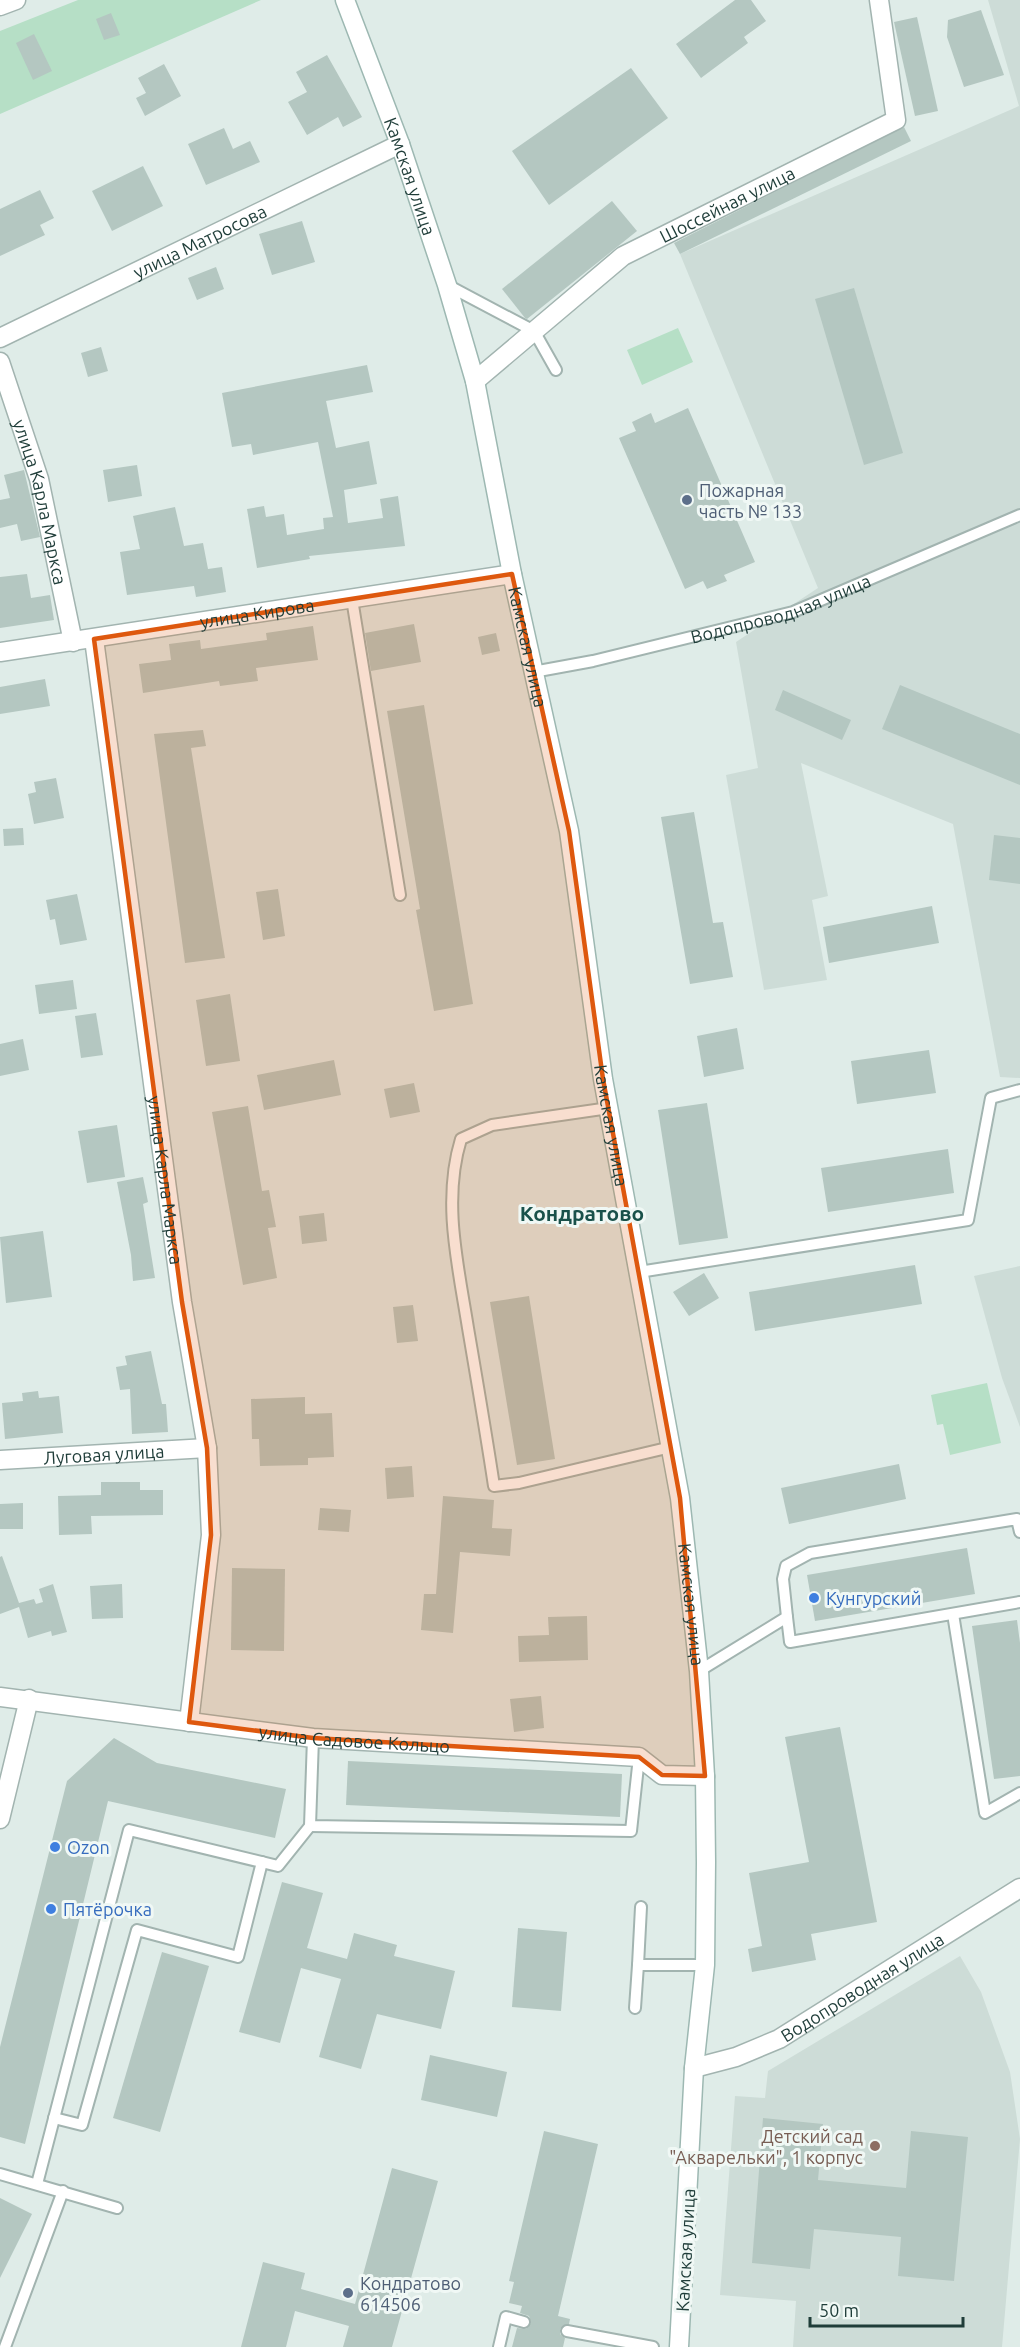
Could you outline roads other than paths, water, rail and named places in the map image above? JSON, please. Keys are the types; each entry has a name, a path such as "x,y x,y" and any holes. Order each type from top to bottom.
{"street":[{"path":"0,6 16,0"},
{"name":"Камская улица","path":"345,0 400,144 447,285 475,381 512,574 569,831 609,1108 680,1498 699,1671 705,1776 705,1965 694,2068 679,2347"},
{"name":"Шоссейная улица","path":"475,381 623,256 896,120 879,0"},
{"name":"улица Матросова","path":"0,338 400,144"},
{"name":"улица Карла Маркса","path":"0,362 39,479 73,642"},
{"name":"улица Кирова","path":"0,652 512,574"},
{"name":"улица Карла Маркса","path":"94,639 182,1302 207,1448 211,1535 189,1722"},
{"name":"Луговая улица","path":"0,1460 207,1448"},
{"name":"улица Садовое Кольцо","path":"0,1697 313,1738 639,1757"},
{"path":"0,1819 29,1699"},
{"path":"639,1757 663,1775 705,1776"},
{"name":"Водопроводная улица","path":"694,2068 736,2057 778,2039 1020,1888"}],"lane":[{"path":"447,285 534,331 556,370"},
{"name":"Водопроводная улица","path":"533,672 593,661 793,612 1020,515"},
{"path":"352,598 400,895"},
{"path":"639,1272 968,1220 991,1098 1020,1090"},
{"path":"609,1108 492,1125 461,1139 458,1148 453,1167 451,1198 455,1251 494,1486 519,1483 671,1447"},
{"path":"1020,1532 1017,1519 810,1553 786,1566 783,1579 790,1642 1020,1602"},
{"path":"953,1614 985,1814 1020,1793"},
{"path":"699,1671 787,1617"},
{"path":"37,2184 129,1830 278,1866 310,1826 313,1738"},
{"path":"310,1826 631,1831 639,1757"},
{"path":"54,2118 82,2126 137,1930 238,1957 262,1862"},
{"path":"635,2008 641,1906"},
{"path":"638,1965 705,1965"},
{"path":"0,2174 117,2208"},
{"path":"6,2347 63,2192"},
{"path":"499,2347 506,2317 524,2322"},
{"path":"567,2331 653,2347"}],"place":[{"name":"Пожарная часть № 133","path":"687,500"},
{"name":"Кунгурский","path":"814,1598"},
{"name":"Ozon","path":"55,1847"},
{"name":"Пятёрочка","path":"51,1909"},
{"name":"Детский сад \"Акварельки\", 1 корпус","path":"875,2146"},
{"name":"Кондратово 614506","path":"348,2293"}],"district":[{"name":"Кондратово","path":"582,1213"}]}
